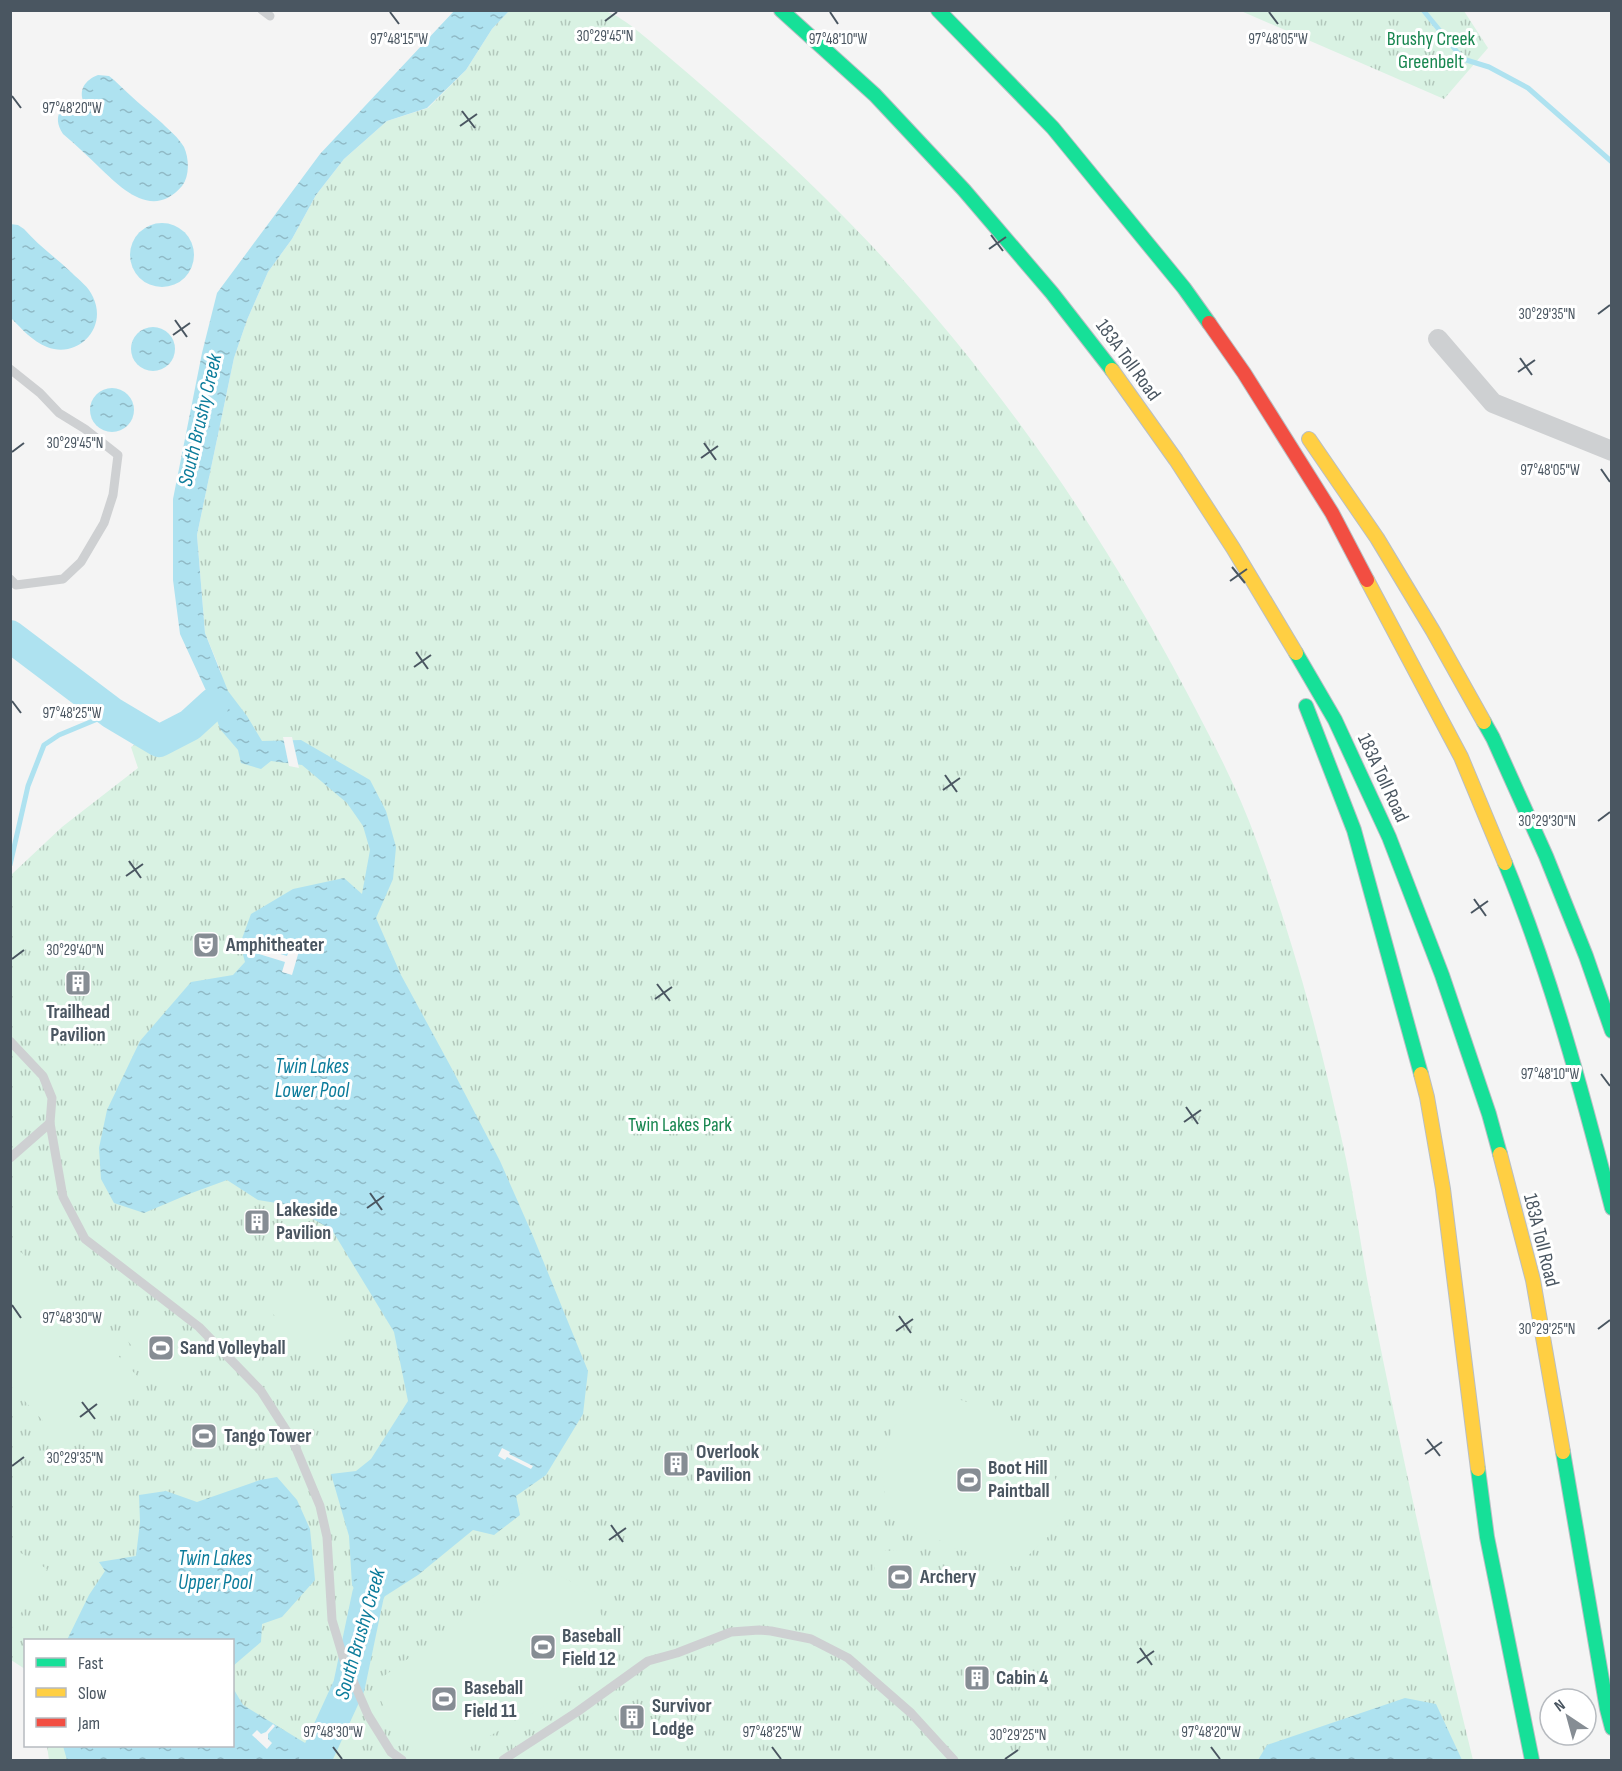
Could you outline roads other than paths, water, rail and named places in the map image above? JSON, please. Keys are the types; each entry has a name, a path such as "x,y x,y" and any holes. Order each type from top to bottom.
{"highway":[{"name":"183A Toll Road","path":"781,10 875,95 964,190 1052,293 1106,362 1176,460 1269,606 1335,720 1389,837 1442,975 1489,1114 1533,1280 1611,1728"},
{"path":"939,10 1053,128 1184,288 1244,373 1332,513 1461,757 1526,915 1576,1072 1611,1208"},
{"path":"1244,373 1314,444 1377,538 1433,631 1492,738 1546,856 1586,956 1611,1031"},
{"path":"1269,606 1354,830 1427,1097 1443,1189 1487,1537 1532,1761"}],"street":[{"path":"1438,339 1493,403 1611,451"}],"lane":[{"path":"10,369 40,393 59,413 85,429 118,455 113,495 104,523 81,562 63,579 16,585 10,579"},
{"path":"10,1041 43,1076 52,1098 50,1123 63,1197 85,1239 199,1327 261,1391 293,1441 320,1506 328,1548 332,1620 344,1660 368,1715 391,1752 402,1761"},
{"path":"10,1158 50,1123"},
{"path":"503,1761 648,1661 677,1653 731,1632 759,1630 810,1639 848,1658 911,1713 954,1761"}],"water":[{"name":"Twin Lakes Lower Pool","path":"454,11 509,11 492,29 466,70 427,108 387,121 344,159 316,195 292,239 268,272 247,320 234,358 197,535 205,633 228,691 262,741 301,740 370,780 386,811 396,847 393,879 376,918 401,975 500,1161 588,1371 583,1414 546,1475 516,1496 520,1515 494,1535 473,1530 418,1575 379,1600 373,1609 370,1621 360,1616 354,1606 360,1599 352,1585 349,1536 331,1474 356,1471 371,1459 408,1401 394,1332 332,1230 289,1205 258,1200 227,1180 144,1213 114,1203 101,1179 99,1148 107,1110 140,1041 191,982 233,975 245,962 240,944 251,914 293,889 344,878 362,894 370,850 363,826 347,803 302,765 271,761 261,769 241,763 238,750 220,729 209,697 180,634 173,580 173,499 202,353 217,293 320,154"},
{"path":"98,75 109,76 114,80 171,131 184,147 188,162 185,182 171,196 149,201 138,198 118,184 63,134 58,120 61,110 70,104 84,103 82,90 84,86"},
{"path":"162,223 174,225 185,232 192,243 194,255 192,267 185,278 174,285 162,287 150,285 139,278 132,267 130,255 132,243 139,232 150,225"},
{"path":"10,224 24,229 91,293 97,309 96,320 93,330 79,345 58,350 47,347 32,338 11,318"},
{"path":"153,327 169,333 175,349 169,365 153,371 137,365 131,349 137,333"},
{"path":"112,388 127,395 134,410 127,425 112,432 97,425 90,410 97,395"},
{"name":"Twin Lakes Upper Pool","path":"277,1477 297,1500 310,1529 315,1580 282,1617 262,1624 261,1642 234,1665 234,1639 67,1639 89,1595 105,1571 99,1562 136,1556 140,1522 139,1495 166,1491 197,1502 260,1480"},
{"path":"234,1690 243,1705 310,1746 325,1760 67,1760 63,1747 234,1747"},
{"path":"1405,1698 1436,1704 1462,1760 1258,1760 1267,1745"}],"waterway":[{"path":"1423,10 1463,59 1489,67 1528,88 1612,162"},
{"path":"10,636 112,713 159,741 190,725 213,704"},
{"path":"10,865 28,786 44,745 59,735 112,713"},
{"name":"South Brushy Creek","path":"315,1760 349,1686 368,1595 375,1577"}],"place":[{"name":"Amphitheater","path":"206,945"},
{"name":"Trailhead Pavilion","path":"78,983"},
{"name":"Lakeside Pavilion","path":"257,1222"},
{"name":"Sand Volleyball","path":"161,1348"},
{"name":"Tango Tower","path":"204,1436"},
{"name":"Overlook Pavilion","path":"676,1464"},
{"name":"Boot Hill Paintball","path":"969,1480"},
{"name":"Archery","path":"900,1577"},
{"name":"Baseball Field 12","path":"543,1647"},
{"name":"Cabin 4","path":"977,1678"},
{"name":"Baseball Field 11","path":"444,1699"},
{"name":"Survivor Lodge","path":"632,1717"}],"park label":[{"name":"Brushy Creek Greenbelt","path":"1431,50"},
{"name":"Twin Lakes Park","path":"680,1125"}]}
